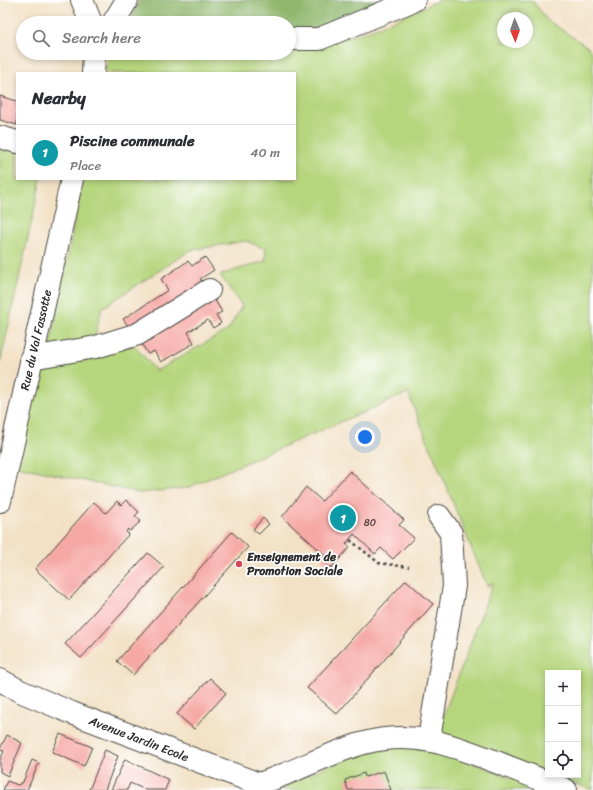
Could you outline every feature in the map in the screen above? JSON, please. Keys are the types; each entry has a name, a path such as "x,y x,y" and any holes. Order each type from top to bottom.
{"street":[{"path":"82,0 88,16"},
{"path":"118,16 127,0"},
{"path":"296,39 319,39 414,0"},
{"path":"93,72 94,60"},
{"path":"0,137 16,142"},
{"name":"Rue du Val Fassotte","path":"0,501 72,180"},
{"path":"31,358 96,347 138,334 209,290"},
{"path":"429,739 454,586 451,533 439,516"},
{"name":"Avenue Jardin Ecole","path":"0,680 10,688 258,787"},
{"path":"258,787 363,743 406,737 429,739 461,748 566,790"}],"path":[{"path":"350,540 379,563 409,567"}],"green space":[{"path":"139,0 398,0 311,31 296,31 296,16 132,16"},
{"path":"439,0 532,0 547,20 588,47 593,55 593,790 558,778 581,778 581,670 545,670 545,774 437,733 493,583 487,586 408,393 187,488 140,493 17,466 42,360 131,341 156,371 228,330 242,306 220,275 265,261 266,249 246,241 191,250 102,308 93,343 49,350 83,180 296,180 296,72 105,72 108,60 296,60 296,46 328,42 366,31"},
{"path":"0,146 16,151 16,180 41,180 0,364"},
{"path":"384,745 431,747 543,790 277,790 322,768"}],"building":[{"path":"0,96 16,101 16,125 0,120"},
{"path":"205,257 214,270 200,279 204,284 132,331 123,319 168,290 161,279 188,261 192,266"},
{"path":"213,297 222,312 216,315 221,323 213,328 208,320 188,332 194,343 161,362 154,351 148,354 139,340"},
{"path":"350,471 404,520 399,525 414,538 393,559 381,548 375,554 354,534 346,544 350,547 331,568 321,559 325,555 282,517 306,487 322,501"},
{"path":"126,500 139,512 135,516 141,521 130,531 128,529 126,532 129,534 69,600 35,569 94,502 106,513 117,501 121,505"},
{"path":"263,518 269,524 259,534 253,529"},
{"path":"232,532 248,547 133,675 117,661"},
{"path":"148,553 164,567 81,658 65,644"},
{"path":"406,580 433,604 337,714 307,688"},
{"path":"210,678 226,693 194,729 177,714"},
{"path":"60,734 92,747 84,766 52,752"},
{"path":"7,735 22,743 8,776 0,772 0,760 4,751 0,749"},
{"path":"105,750 118,756 105,790 89,790"},
{"path":"125,759 169,780 165,790 146,790 130,783 127,790 111,790"},
{"path":"32,760 39,763 27,790 3,790 7,781 18,785 23,782"},
{"path":"384,771 391,790 348,790 345,780 364,773 365,777"}],"place":[{"name":"Piscine communale","path":"343,518"},
{"name":"Enseignement de Promotion Sociale","path":"239,564"}]}
